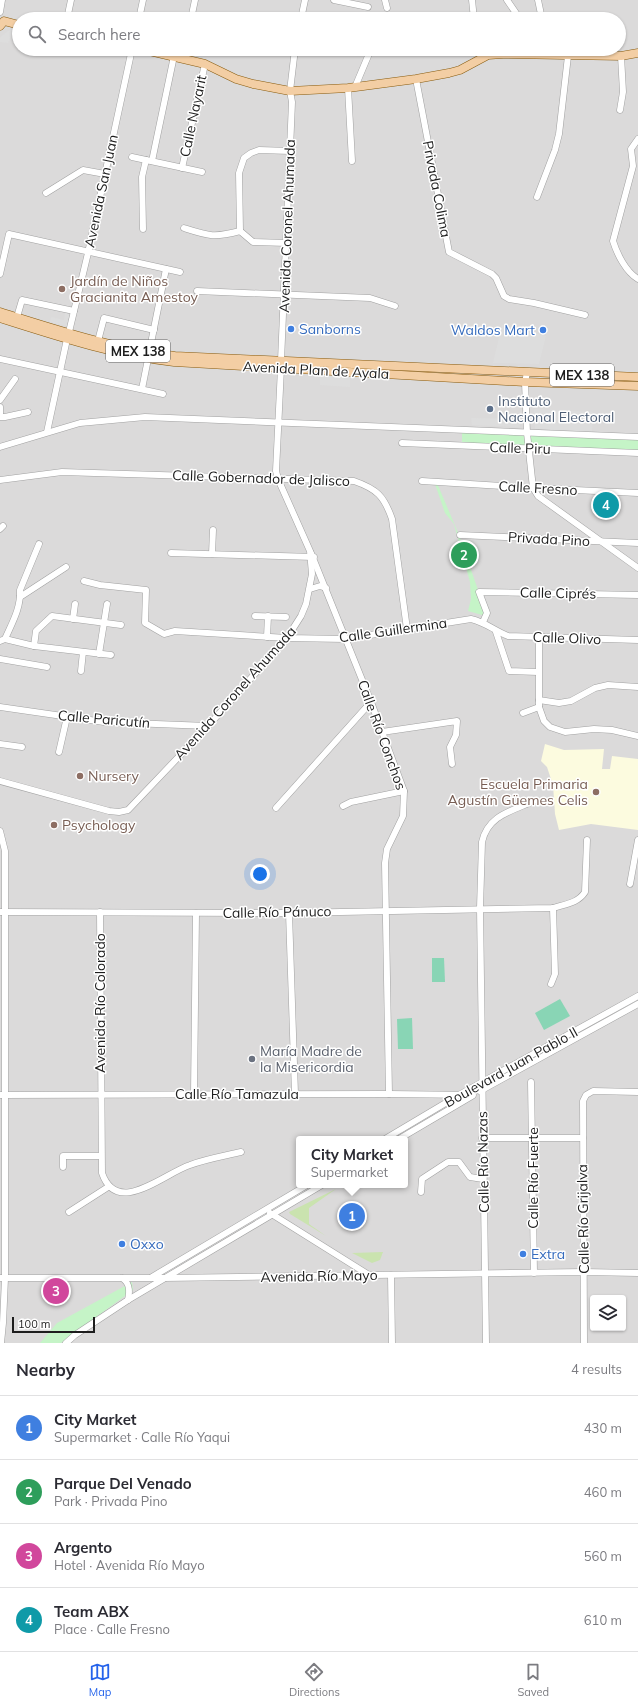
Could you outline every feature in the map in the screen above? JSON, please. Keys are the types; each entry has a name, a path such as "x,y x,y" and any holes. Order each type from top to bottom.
{"main road":[{"path":"1,23 12,24"},
{"path":"626,55 638,53"},
{"path":"174,56 205,64 253,84 290,90 351,88 416,79 460,70 488,56"},
{"path":"568,56 621,56"},
{"name":"Avenida Plan de Ayala","path":"0,312 119,354 526,377 638,386"},
{"name":"Avenida Plan de Ayala","path":"0,318 68,336 98,341 148,356"},
{"name":"Avenida Plan de Ayala","path":"526,377 638,377"}],"street":[{"path":"0,12 2,0"},
{"path":"68,12 71,0"},
{"path":"140,12 143,0"},
{"path":"192,12 195,0"},
{"path":"302,12 305,0"},
{"path":"334,0 368,7"},
{"path":"386,0 387,8"},
{"path":"472,0 473,12"},
{"path":"507,0 515,12"},
{"path":"538,0 541,12"},
{"name":"Avenida San Juan","path":"47,432 130,56"},
{"path":"143,229 142,177 149,160 174,56"},
{"name":"Avenida Coronel Ahumada","path":"0,780 109,811 119,812 128,810 208,726 287,638 301,616 310,589 312,555 276,472 280,422 281,364 287,244 292,102 290,90 294,56"},
{"path":"352,161 351,88 367,56"},
{"path":"536,196 555,150 559,134 568,56"},
{"path":"620,110 623,92 621,56"},
{"name":"Calle Nayarit","path":"182,168 205,64"},
{"name":"Privada Colima","path":"416,79 449,252 492,274 496,278 504,296 509,299 585,314"},
{"path":"638,139 631,149 633,166 613,241 616,250 632,276 638,279"},
{"path":"287,244 253,242 240,231 239,173 244,158 251,153 259,150 290,151"},
{"path":"132,157 202,172"},
{"path":"46,193 83,170 105,174"},
{"path":"184,228 205,235 220,236 240,231"},
{"path":"0,274 9,234 180,272"},
{"path":"142,389 166,269"},
{"path":"198,291 370,298 395,306"},
{"path":"17,317 22,300 74,311"},
{"path":"98,341 104,318 154,330"},
{"path":"0,359 163,394"},
{"path":"526,377 527,433 533,488 538,496 638,568"},
{"path":"0,400 15,379"},
{"path":"0,407 0,416 5,418 28,412"},
{"path":"0,447 80,423 145,417 638,437"},
{"name":"Calle Piru","path":"402,443 638,453"},
{"name":"Calle Gobernador de Jalisco","path":"0,480 62,472 354,481 370,486 380,494 387,504 392,519 407,629"},
{"name":"Calle Fresno","path":"422,481 638,493"},
{"path":"212,554 213,530"},
{"name":"Privada Pino","path":"460,535 638,543"},
{"path":"39,544 20,590 20,597 15,618 2,640 34,646 111,655"},
{"path":"171,553 312,555"},
{"name":"Calle Río Conchos","path":"312,555 371,702 404,791 403,816 387,849 385,863 389,1094"},
{"path":"20,597 66,567"},
{"name":"Calle Guillermina","path":"84,581 100,585 146,590 145,623 164,634 175,631 287,638 345,639 471,619 483,622"},
{"path":"310,589 320,586 326,588"},
{"name":"Calle Ciprés","path":"483,622 487,612 479,592 638,595"},
{"path":"73,619 75,604"},
{"path":"99,654 107,604"},
{"path":"34,646 36,631 52,616 121,625"},
{"path":"255,616 286,617"},
{"path":"267,637 268,616"},
{"path":"483,622 496,632 509,671 538,672"},
{"name":"Calle Olivo","path":"496,632 508,636 638,640"},
{"path":"539,637 539,704 544,721 550,727 565,732 594,729 612,730 638,736"},
{"path":"81,671 83,652"},
{"path":"0,660 47,667"},
{"path":"523,713 539,704 570,701 595,688 608,686 638,686"},
{"path":"276,808 371,702"},
{"name":"Calle Paricutín","path":"0,707 104,722 208,726"},
{"path":"59,752 66,717"},
{"path":"382,732 457,721 456,735 450,746 452,764"},
{"path":"0,744 22,747"},
{"path":"343,806 351,802 404,791"},
{"name":"Calle Río Nazas","path":"486,1343 480,908 482,842 484,832 491,822 502,815 534,801"},
{"path":"0,831 5,851 2,912 3,1323 1,1343"},
{"name":"Calle Río Pánuco","path":"2,912 289,913 480,908 553,908 576,902 585,892 587,840"},
{"path":"630,884 637,840"},
{"path":"551,984 554,974 553,908"},
{"name":"Avenida Río Colorado","path":"100,912 101,1156 102,1172 108,1187"},
{"path":"194,1094 196,913"},
{"path":"289,913 295,1094"},
{"name":"Boulevard Juan Pablo II","path":"390,1136 459,1095 638,996"},
{"name":"Boulevard Juan Pablo II","path":"405,1136 473,1095 638,1004"},
{"name":"Calle Río Fuerte","path":"531,1082 534,1273"},
{"name":"Calle Río Grijalva","path":"584,1343 583,1102 586,1095 593,1091 638,1092"},
{"name":"Calle Río Tamazula","path":"2,1095 473,1095"},
{"path":"482,1138 583,1138"},
{"path":"69,1212 108,1187 122,1193 134,1193 188,1165 241,1152"},
{"path":"63,1167 63,1156 101,1156"},
{"path":"421,1192 422,1179 448,1162 459,1162 470,1177 483,1179"},
{"path":"150,1278 302,1188"},
{"path":"66,1343 75,1335 128,1300 317,1188"},
{"path":"265,1210 369,1275"},
{"name":"Avenida Río Mayo","path":"3,1278 164,1278 584,1272 638,1273"},
{"path":"391,1275 392,1343"},
{"path":"122,1278 129,1287 128,1300"}],"shaded area":[{"path":"0,0 638,0 638,1343 0,1343"},
{"path":"12,30 8,43 0,42 0,38"},
{"path":"65,313 70,314 67,326 50,322 51,317 64,320"},
{"path":"502,325 546,336 539,364 493,363"},
{"path":"320,374 350,375 350,387 320,385"},
{"path":"534,409 593,412 592,432 535,429"},
{"path":"471,418 519,419 520,427 472,425"},
{"name":"Escuela Primaria Agustín Güemes Celis","path":"545,744 564,750 604,749 602,769 610,769 612,756 638,759 638,830 591,824 559,830 555,814 553,785 547,767 541,761"}],"green space":[{"path":"462,430 638,437 638,453 462,445"},
{"path":"437,483 459,535 486,613 482,615 468,611 471,599 470,582 454,524 445,513 435,484"},
{"path":"432,958 444,958 445,982 432,982"},
{"path":"560,999 570,1016 544,1030 535,1013"},
{"path":"412,1018 413,1049 398,1049 397,1019"},
{"path":"336,1189 309,1208 309,1224 326,1236 290,1214 289,1212"},
{"path":"383,1252 380,1260 372,1263 352,1253"},
{"path":"132,1282 133,1290 61,1343 40,1343 57,1323"}],"place":[{"name":"Jardín de Niños Gracianita Amestoy","path":"62,289"},
{"name":"Sanborns","path":"291,329"},
{"name":"Waldos Mart","path":"543,330"},
{"name":"Instituto Nacional Electoral","path":"490,409"},
{"name":"Team ABX","path":"606,505"},
{"name":"Parque Del Venado","path":"464,555"},
{"name":"Nursery","path":"80,776"},
{"name":"Escuela Primaria Agustín Güemes Celis","path":"596,792"},
{"name":"Psychology","path":"54,825"},
{"name":"María Madre de la Misericordia","path":"252,1059"},
{"name":"City Market","path":"352,1216"},
{"name":"Oxxo","path":"122,1244"},
{"name":"Extra","path":"523,1254"},
{"name":"Argento","path":"56,1291"}]}
